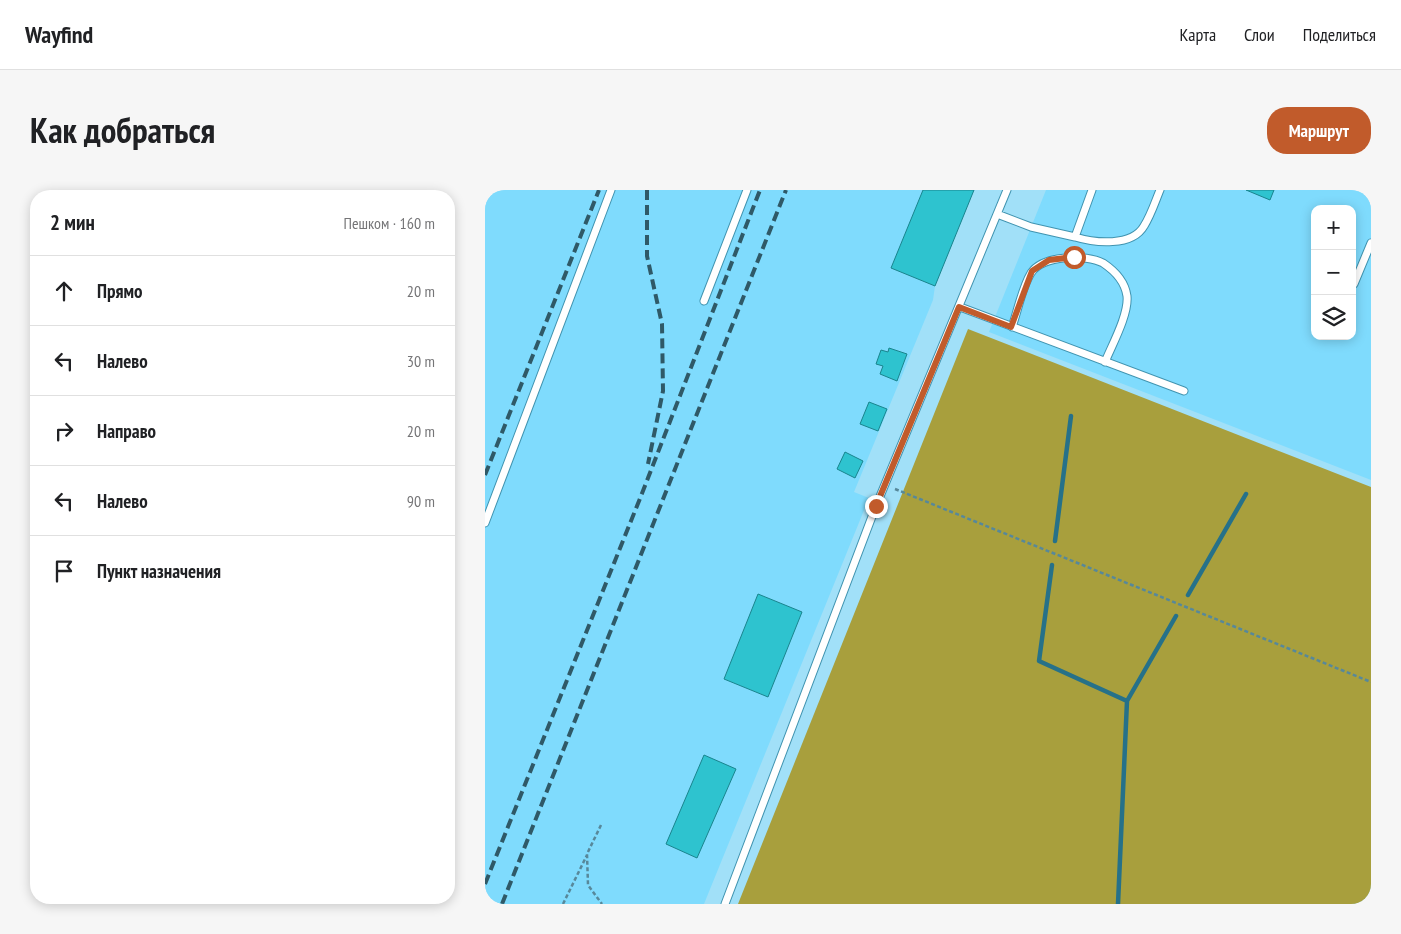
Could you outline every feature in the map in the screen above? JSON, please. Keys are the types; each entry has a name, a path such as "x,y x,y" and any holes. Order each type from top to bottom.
{"lane":[{"path":"485,523 611,190"},
{"path":"704,301 747,190"},
{"path":"725,904 885,485 1007,190"},
{"path":"1075,237 1092,190"},
{"path":"997,214 1031,227 1087,241 1121,242 1143,228 1160,190"},
{"path":"1356,279 1371,243"},
{"path":"1011,327 1032,271 1049,260 1074,257 1102,263 1121,278 1127,298 1123,317 1105,362"},
{"path":"959,307 1184,391"}],"path":[{"path":"885,485 1371,682"},
{"path":"563,904 601,825"},
{"path":"587,854 588,885 602,904"}],"shaded area":[{"path":"485,190 974,190 935,286 933,300 854,492 869,498 704,904 485,904"},
{"path":"1046,190 1371,190 1371,480 989,332"},
{"path":"968,329 1371,487 1371,904 738,904"}],"building":[{"path":"923,190 974,190 935,286 891,268"},
{"path":"1246,190 1274,190 1270,200"},
{"path":"889,348 907,354 897,381 880,374 883,366 876,364 881,350 888,352"},
{"path":"869,402 887,409 878,431 860,424"},
{"path":"845,452 863,461 855,478 837,469"},
{"path":"758,594 802,612 768,697 724,679"},
{"path":"704,755 736,769 697,858 666,844"}],"waterway":[{"path":"1055,541 1071,416"},
{"path":"1188,595 1246,494"},
{"path":"1052,565 1039,661 1127,701 1176,616"},
{"path":"1118,904 1127,701"}],"railway":[{"path":"485,475 599,190"},
{"path":"647,190 647,256 662,324 663,391 648,464"},
{"path":"485,884 641,496 760,190"},
{"path":"502,904 786,190"}],"route":[{"path":"876,506 959,307 1011,327 1032,271 1049,260 1074,257"}]}
